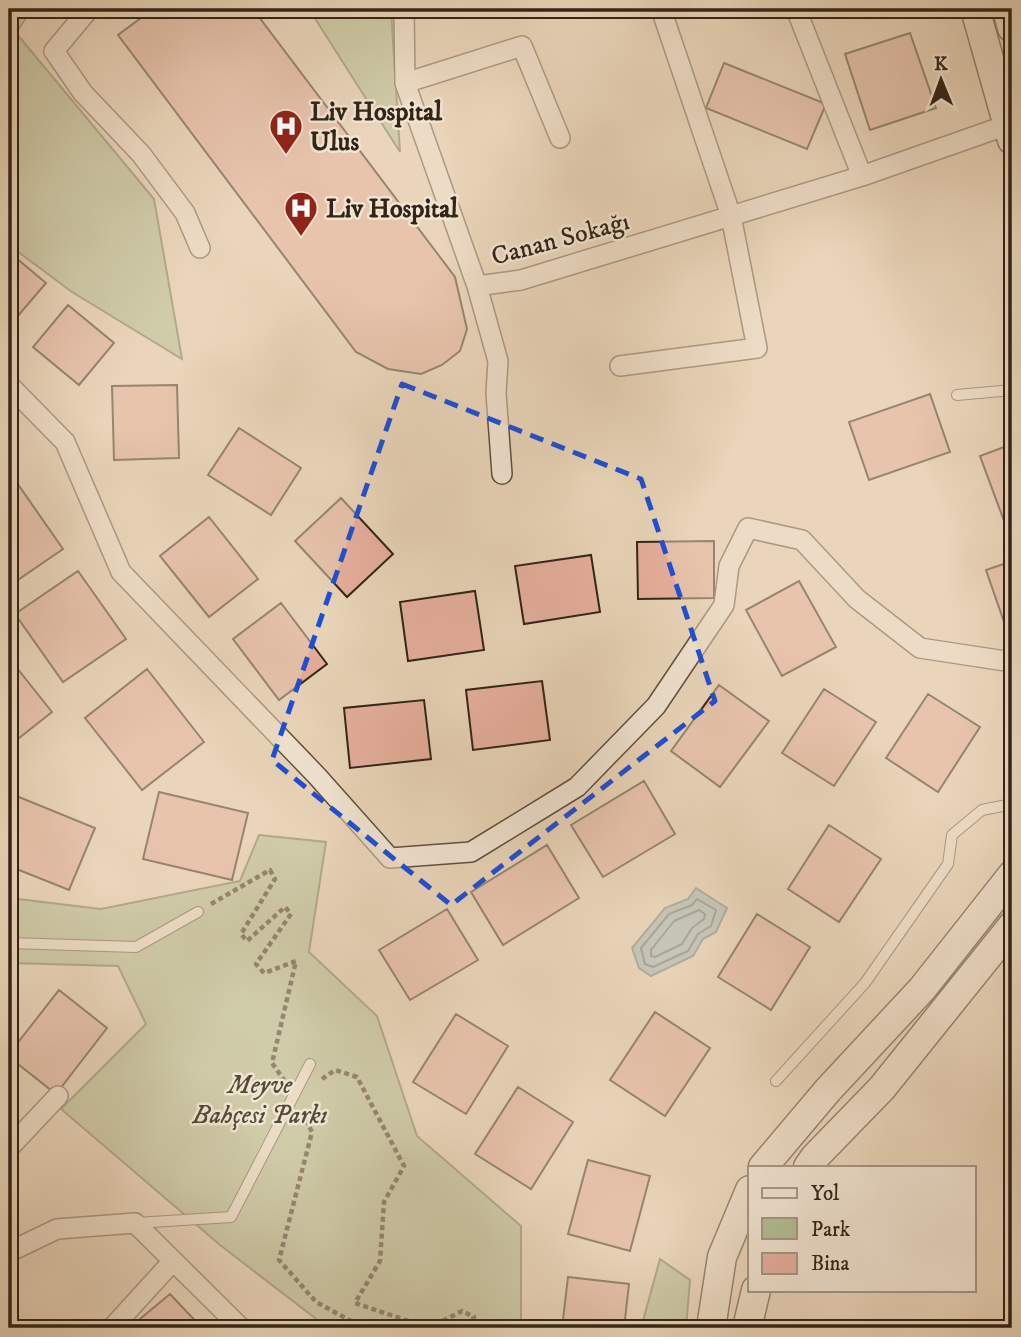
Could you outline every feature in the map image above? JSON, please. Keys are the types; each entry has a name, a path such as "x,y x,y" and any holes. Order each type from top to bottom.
{"main road":[{"path":"975,9 1010,129"},
{"path":"1007,9 1012,28"},
{"path":"763,1166 828,1090 922,989 1012,875"},
{"path":"809,1166 882,1088 1012,926"},
{"path":"734,1321 722,1257 748,1195"},
{"path":"734,1321 755,1292"}],"street":[{"path":"89,9 54,51 83,93 141,154 185,213 200,248"},
{"name":"Canan Sokağı","path":"404,9 405,83 477,286 521,280 1010,129"},
{"path":"620,366 757,348 731,216 661,9"},
{"path":"796,9 862,176"},
{"path":"405,83 522,46 561,138"},
{"path":"477,286 498,360 496,393 502,474"},
{"path":"9,385 65,442 121,572 317,776 390,858 471,852 577,787 656,706 723,605 729,566 748,528 802,540 857,599 920,648 1012,662"},
{"path":"9,1148 58,1096"},
{"path":"9,1252 57,1229 135,1223 241,1328"},
{"path":"112,1328 173,1261"}],"lane":[{"path":"957,395 1012,390"},
{"path":"776,1081 865,983 947,864 952,835 982,810 1012,804"},
{"path":"9,943 136,947 198,912"},
{"path":"135,1223 231,1217 310,1064"}],"path":[{"path":"198,912 270,870 275,879 242,934 247,941 285,907 291,914 256,964 264,973 296,961 272,1063 294,1095 312,1132 279,1260 316,1303 364,1328"},
{"path":"294,1095 335,1070 357,1077 404,1166 384,1202 380,1261 355,1303 429,1328 462,1311 474,1317 468,1328"}],"highlighted area":[{"path":"402,384 641,479 715,701 451,905 272,760"}],"green space":[{"path":"9,9 32,9 16,33 154,199 182,359 72,292 9,245"},
{"path":"309,9 391,9 400,152"},
{"name":"Meyve Bahçesi Parkı","path":"259,835 326,842 309,952 377,1016 417,1136 521,1226 521,1328 328,1328 220,1245 61,1109 146,1024 118,966 9,963 9,898 101,909 240,881"},
{"path":"660,1259 690,1280 686,1328 641,1328"}],"water":[{"path":"696,888 727,908 716,932 703,939 693,956 651,976 639,968 632,948 665,908 688,899"}],"building":[{"name":"Liv Hospital Ulus","path":"153,9 253,9 455,277 467,329 460,351 442,365 421,374 388,369 356,352 118,35"},
{"path":"910,33 936,108 870,130 845,54"},
{"path":"724,63 826,104 807,149 706,108"},
{"path":"9,252 46,283 11,324 9,323"},
{"path":"68,305 114,343 79,385 33,347"},
{"path":"177,385 179,458 114,460 112,386"},
{"path":"930,394 950,452 869,480 849,422"},
{"path":"239,428 301,468 271,515 208,475"},
{"path":"1012,444 1012,527 1007,529 980,456"},
{"path":"15,480 63,549 9,586 9,484"},
{"path":"341,498 393,554 347,597 295,541"},
{"path":"209,517 258,579 209,617 160,556"},
{"path":"714,541 714,598 638,599 637,542"},
{"path":"591,555 600,612 524,624 515,566"},
{"path":"1012,561 1012,645 986,570"},
{"path":"78,571 126,639 63,682 15,614"},
{"path":"799,581 836,647 782,676 746,610"},
{"path":"475,591 484,650 408,661 400,602"},
{"path":"281,603 327,664 279,700 233,639"},
{"path":"9,658 52,712 9,746"},
{"path":"147,669 204,742 142,790 85,718"},
{"path":"542,681 550,740 473,750 466,690"},
{"path":"719,685 769,721 720,787 671,751"},
{"path":"824,689 876,722 834,786 782,753"},
{"path":"928,694 980,727 938,792 886,758"},
{"path":"424,700 431,759 350,768 344,708"},
{"path":"644,781 675,834 603,877 571,825"},
{"path":"159,792 248,813 232,880 143,859"},
{"path":"14,795 95,828 69,890 9,866 9,808"},
{"path":"829,825 881,859 839,922 788,889"},
{"path":"547,845 579,898 503,945 471,892"},
{"path":"447,909 478,960 410,1000 379,950"},
{"path":"757,914 810,947 771,1010 718,977"},
{"path":"59,990 107,1028 56,1094 9,1057 9,1054"},
{"path":"655,1012 710,1048 665,1116 610,1080"},
{"path":"456,1014 508,1046 466,1114 413,1082"},
{"path":"518,1087 573,1122 531,1189 475,1154"},
{"path":"588,1160 650,1176 630,1251 568,1234"},
{"path":"568,1277 629,1284 624,1328 562,1328"},
{"path":"170,1294 202,1328 129,1328"}],"place":[{"name":"Liv Hospital Ulus","path":"286,156"},
{"name":"Liv Hospital","path":"301,238"}]}
